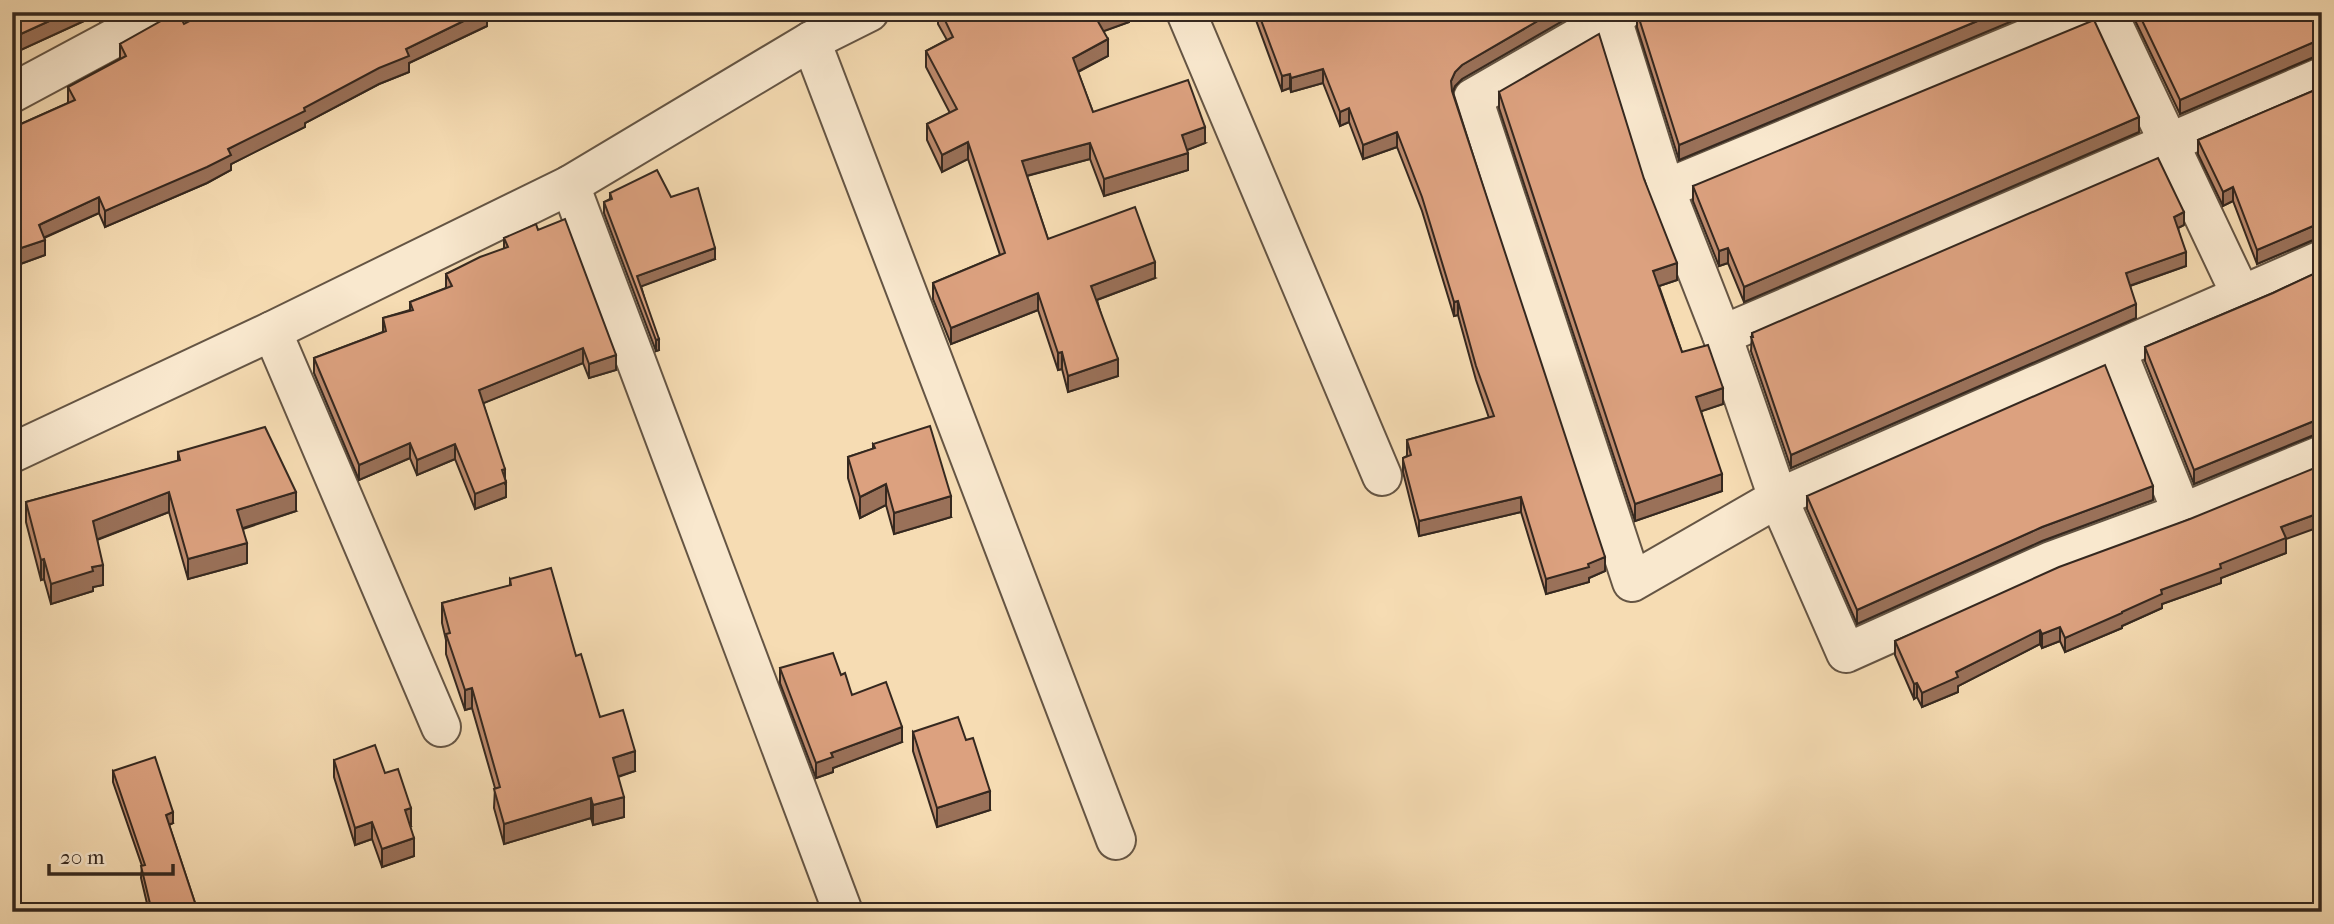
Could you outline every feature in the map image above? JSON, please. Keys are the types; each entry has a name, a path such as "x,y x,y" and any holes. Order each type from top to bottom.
{"street":[{"path":"12,93 163,12"},
{"path":"12,453 272,331 570,185 811,41 869,12"},
{"path":"1186,12 1382,476"},
{"path":"1665,189 2091,12"},
{"path":"2107,12 2241,295"},
{"path":"2322,260 1778,498 1632,582 1473,98 1614,14 1665,189 1722,335 1778,498 1846,653 2051,562 2322,456"},
{"path":"811,41 1116,840"},
{"path":"1722,335 2322,76"},
{"path":"570,185 843,912"},
{"path":"272,331 441,727"},
{"path":"2117,351 2182,513"}],"building":[{"path":"12,12 69,12 12,38"},
{"path":"178,12 184,24 207,12 482,12 406,49 409,56 379,68 304,108 305,111 228,149 231,155 105,211 99,197 39,225 45,240 12,251 12,128 75,100 68,87 126,56 120,44"},
{"path":"941,12 1111,12 1096,18 1108,39 1073,58 1093,112 1188,80 1205,127 1182,135 1188,153 1104,179 1090,143 1022,161 1048,239 1135,207 1155,262 1091,286 1118,359 1068,376 1062,352 1058,353 1038,293 951,328 933,283 1005,253 968,142 942,155 927,124 957,109 926,51 953,37"},
{"path":"1258,12 1553,12 1462,65 1451,81 1452,91 1605,557 1588,564 1589,567 1546,579 1521,497 1419,521 1403,460 1411,455 1407,440 1494,416 1476,366 1458,301 1454,302 1422,197 1397,132 1363,145 1349,108 1340,112 1323,69 1291,78 1290,74 1282,76"},
{"path":"1637,12 1999,12 1679,145"},
{"path":"2138,12 2322,12 2322,42 2314,42 2180,100"},
{"path":"2094,20 2139,117 1744,287 1728,248 1719,251 1693,186"},
{"path":"1599,34 1644,179 1677,263 1653,271 1682,352 1708,345 1723,388 1696,397 1722,474 1635,504 1499,92"},
{"path":"2322,87 2322,224 2257,250 2233,187 2223,192 2198,140"},
{"path":"2158,158 2184,212 2174,217 2186,252 2126,273 2136,304 1791,455 1751,337 1752,333"},
{"path":"657,170 671,197 698,188 715,248 637,276 659,339 656,340 604,202 612,199 610,193"},
{"path":"565,219 616,355 589,364 583,348 479,390 505,469 502,470 506,482 475,494 455,444 417,460 410,443 359,465 314,358 386,331 383,318 413,310 410,302 452,286 446,274 508,247 504,238 536,224 538,230"},
{"path":"2322,270 2322,419 2194,470 2145,347"},
{"path":"2105,365 2153,486 2042,527 1857,610 1807,496"},
{"path":"930,426 951,496 894,513 886,484 860,497 848,457 875,448 873,444"},
{"path":"265,427 296,492 237,510 247,543 188,559 169,492 93,521 103,565 92,567 93,571 51,584 44,559 41,560 26,502 180,460 178,452"},
{"path":"2322,465 2322,512 2281,527 2286,538 2220,564 2221,568 2161,590 2162,594 2065,638 2060,627 2042,634 2040,630 1956,672 1958,677 1922,693 1917,683 1914,684 1895,641 2059,567 2190,519"},
{"path":"551,568 576,656 581,654 600,717 623,710 635,751 613,758 624,797 593,805 591,798 504,824 494,789 500,787 472,688 465,690 446,634 450,633 442,603 511,585 510,579"},
{"path":"833,653 841,675 845,673 852,695 886,682 902,727 831,753 833,757 816,763 780,668"},
{"path":"958,717 966,740 973,738 990,791 937,808 913,732"},
{"path":"375,745 385,773 398,769 411,808 405,810 414,838 382,849 372,822 355,828 334,760"},
{"path":"155,757 173,812 166,815 198,912 152,912 141,866 145,865 113,771"}]}
